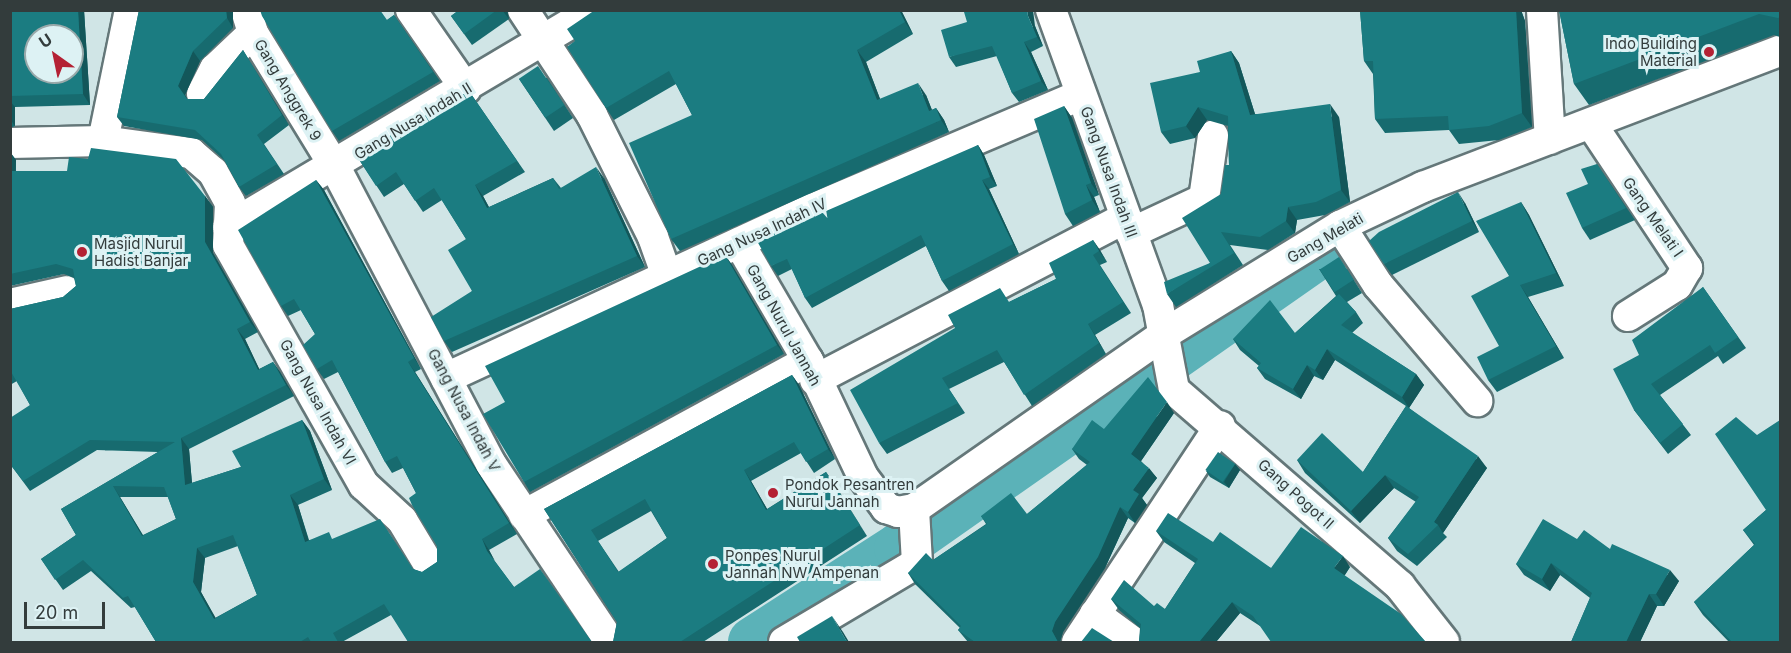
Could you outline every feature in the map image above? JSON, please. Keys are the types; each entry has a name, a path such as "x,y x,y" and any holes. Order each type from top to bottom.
{"street":[{"path":"103,141 130,10"},
{"path":"411,10 466,89"},
{"path":"524,10 592,115 653,237 667,276"},
{"name":"Gang Nusa Indah II","path":"228,227 546,43 594,10"},
{"name":"Gang Nusa Indah III","path":"1051,10 1168,344"},
{"path":"1542,10 1550,139"},
{"path":"202,93 215,69 250,22"},
{"name":"Gang Anggrek 9","path":"250,22 335,167"},
{"name":"Gang Melati","path":"784,642 910,569 915,527 1168,344 1342,229 1550,139 1594,127 1780,51"},
{"name":"Gang Nusa Indah IV","path":"446,378 739,243 1081,94"},
{"name":"Gang Melati I","path":"1594,127 1687,268 1677,285 1628,316"},
{"path":"524,515 811,370 1128,226 1204,199 1213,136"},
{"name":"Gang Nusa Indah VI","path":"10,143 103,141 160,145 201,157 230,203 228,245 364,485 402,520 429,566"},
{"name":"Gang Nusa Indah V","path":"335,167 446,378 524,515 610,642"},
{"path":"1342,229 1360,258 1477,401"},
{"name":"Gang Nurul Jannah","path":"739,243 811,370 868,485 886,508 915,527"},
{"path":"10,304 67,291"},
{"name":"Gang Pogot II","path":"1168,344 1174,390 1220,426 1400,586 1438,640"},
{"path":"1077,642 1220,426"},
{"path":"1095,614 1133,642"}],"building":[{"path":"10,10 78,10 79,24 24,24 24,84 82,84 83,94 10,96"},
{"path":"139,10 226,10 227,18 193,51 178,86 187,99 204,99 243,50 282,115 257,135 277,164 239,187 221,154 195,130 117,117"},
{"path":"260,10 380,10 387,20 394,15 433,72 332,131"},
{"path":"459,10 497,10 464,34 451,16"},
{"path":"595,10 899,10 905,22 857,50 877,100 918,83 929,111 936,108 941,120 671,239 629,143 692,115 669,71 606,108 567,47 575,41 567,29"},
{"path":"970,10 1027,10 1037,37 1024,42 1041,81 1012,93 992,46 949,57 941,30 967,22 964,12"},
{"path":"1360,10 1516,10 1522,113 1489,126 1449,130 1448,116 1375,119 1373,61 1364,61"},
{"path":"1559,10 1780,10 1780,17 1759,14 1574,84"},
{"path":"1231,51 1250,115 1330,104 1341,190 1316,202 1288,207 1286,221 1260,237 1221,232 1234,253 1167,294 1164,282 1210,263 1182,218 1221,194 1225,165 1229,165 1228,116 1198,107 1186,126 1161,132 1150,83 1200,72 1197,61"},
{"path":"538,66 564,105 545,118 519,79"},
{"path":"469,91 517,161 475,185 487,208 553,178 559,189 596,167 637,256 444,341 431,317 472,291 448,250 466,239 434,188 415,201 396,172 376,186 356,155"},
{"path":"1064,106 1091,183 1086,185 1092,200 1065,214 1034,119"},
{"path":"978,145 990,177 982,180 1013,244 942,281 921,235 805,298 787,259 771,266 757,241"},
{"path":"91,148 176,159 205,196 205,242 250,322 237,329 258,370 273,362 286,385 181,438 185,485 241,467 232,451 302,420 324,479 290,495 305,542 329,532 332,539 380,519 413,569 422,572 437,562 437,546 412,505 409,498 416,493 397,456 385,462 332,360 317,369 303,345 315,334 294,299 281,306 238,230 316,180 414,358 408,362 509,523 482,539 487,551 514,587 540,569 592,642 408,642 384,604 333,633 338,642 311,642 308,637 300,642 156,642 128,596 123,598 83,560 55,580 41,559 76,535 61,509 175,442 90,440 23,481 10,464 10,418 30,405 10,370 10,309 63,297 76,286 73,269 56,264 10,274 10,171 67,171 69,157 88,159","holes":["113,486 164,487 176,519 142,536","233,535 257,595 214,619 193,582 197,548"]},
{"path":"1597,164 1626,208 1582,228 1566,193 1588,184 1581,169"},
{"path":"1458,192 1472,221 1384,264 1369,241 1379,232"},
{"path":"1521,202 1556,273 1520,285 1556,346 1488,380 1477,357 1499,346 1471,296 1509,276 1476,221"},
{"path":"1093,240 1099,251 1093,255 1123,302 1088,324 1099,343 1024,395 997,350 942,378 958,403 879,443 850,390 955,328 948,315 1000,288 1009,302 1056,279 1049,263"},
{"path":"725,255 777,345 524,482 483,414 505,402 485,366"},
{"path":"1339,257 1354,280 1334,292 1320,270"},
{"path":"1703,287 1738,337 1715,353 1710,345 1651,384 1683,424 1660,443 1634,410 1613,369 1639,355 1632,340"},
{"path":"1339,294 1356,312 1341,325 1416,374 1402,397 1327,349 1315,370 1307,365 1293,389 1257,368 1261,363 1233,339 1270,300 1295,333"},
{"path":"792,375 828,449 806,462 794,442 744,470 766,510 826,472 860,525 680,642 613,642 617,622 544,509","holes":["645,499 667,538 618,572 591,530"]},
{"path":"1148,377 1167,402 1131,454 1149,468 1133,490 1139,494 1128,512 1120,507 1098,557 1055,622 1052,631 1058,642 975,642 958,630 961,626 908,573 926,553 933,560 987,524 981,516 1011,493 1027,514 1090,462 1072,449 1092,420 1104,429"},
{"path":"1406,406 1478,456 1434,522 1438,525 1408,554 1388,538 1419,497 1385,475 1351,511 1297,460 1322,433 1363,472"},
{"path":"1736,417 1757,435 1780,420 1780,642 1732,642 1694,602 1755,544 1743,530 1766,510 1715,434"},
{"path":"1218,452 1235,464 1223,482 1205,470"},
{"path":"1168,513 1213,542 1220,532 1271,568 1301,527 1343,556 1334,568 1401,614 1426,642 1271,642 1253,616 1232,602 1199,642 1139,642 1141,624 1111,599 1124,580 1154,606 1157,603 1165,609 1198,559 1156,531"},
{"path":"1543,519 1577,539 1584,530 1610,549 1612,544 1670,570 1656,594 1649,594 1626,642 1571,642 1592,593 1551,563 1542,579 1516,564"},
{"path":"832,616 847,642 800,642 797,637"},
{"path":"1092,628 1114,642 1081,642"}],"waterway":[{"path":"753,642 899,548 1341,238"}],"place":[{"name":"Indo Building Material","path":"1709,52"},
{"name":"Masjid Nurul Hadist Banjar","path":"82,252"},
{"name":"Pondok Pesantren Nurul Jannah","path":"773,493"},
{"name":"Ponpes Nurul Jannah NW Ampenan","path":"713,564"}]}
